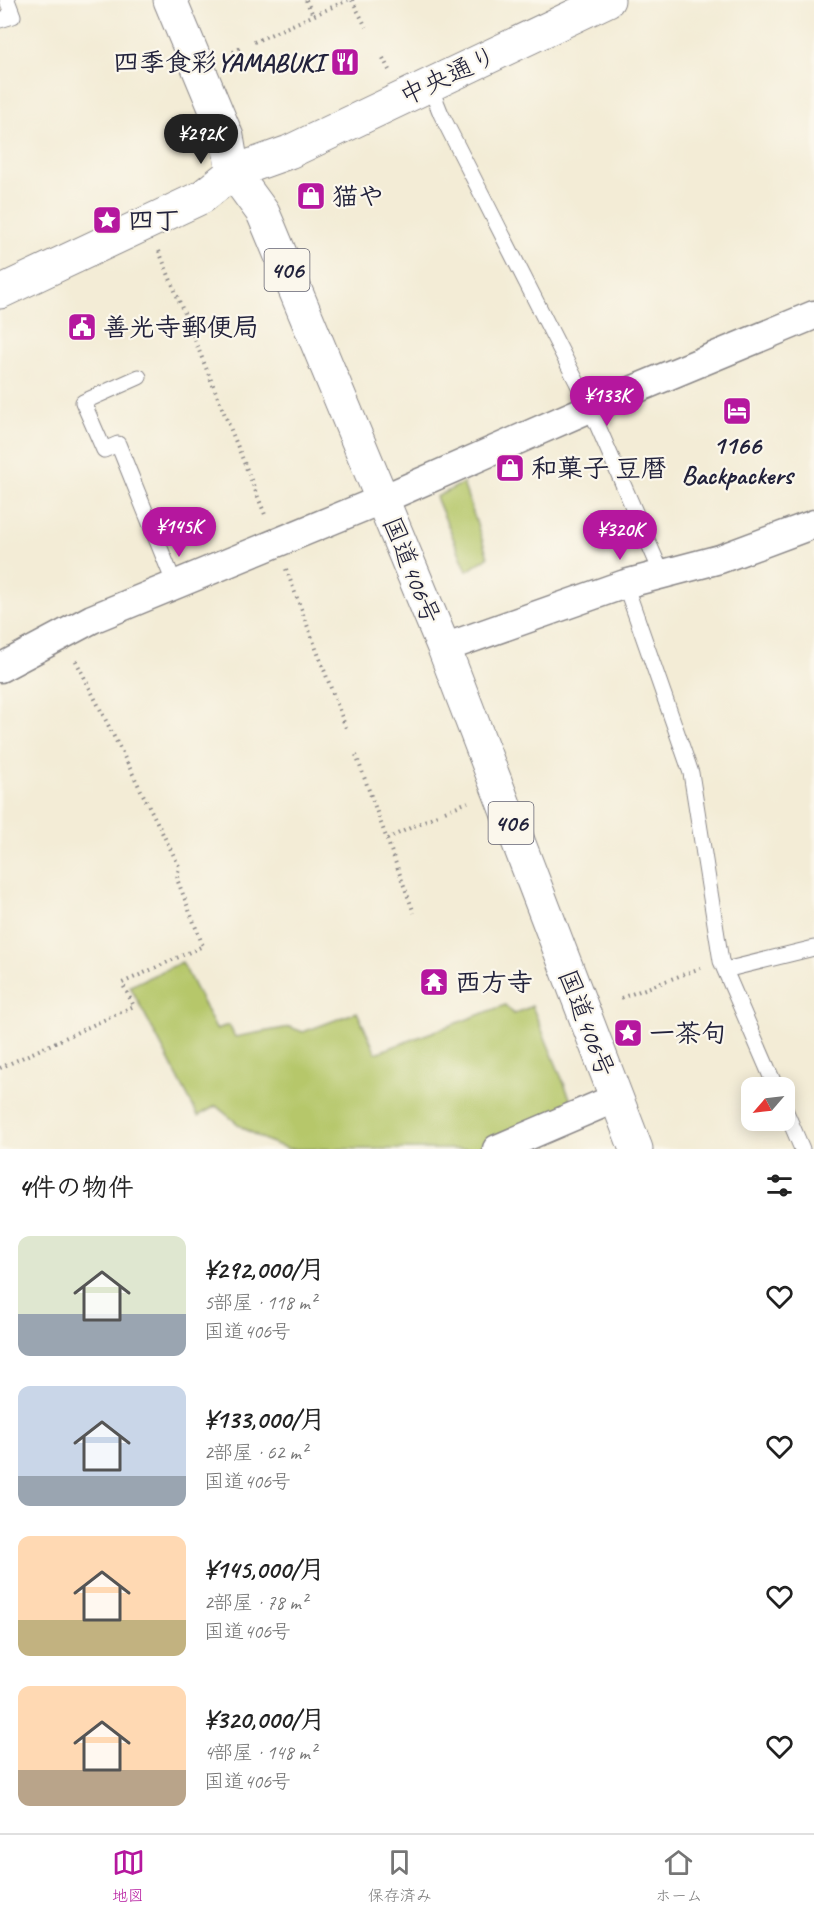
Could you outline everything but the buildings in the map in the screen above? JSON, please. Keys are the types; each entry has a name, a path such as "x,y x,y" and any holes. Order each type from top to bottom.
{"main road":[{"name":"国道406号","path":"170,0 227,136 232,172 263,213 444,648 636,1149"},
{"name":"中央通り","path":"232,172 289,152 589,4"},
{"path":"0,292 202,197 232,172"}],"street":[{"path":"0,668 92,619 382,499 590,408 814,315"},
{"path":"444,648 625,584 720,559 814,524"},
{"path":"497,1149 616,1098"}],"lane":[{"path":"0,20 13,16 7,0"},
{"path":"429,84 441,114 590,408 662,574"},
{"path":"139,377 83,402 104,450 118,444 175,585"},
{"path":"625,584 691,773 723,966 771,1077"},
{"path":"723,966 814,948"},
{"path":"794,1131 802,1149"}],"path":[{"path":"306,0 313,15"},
{"path":"254,42 350,0 366,27"},
{"path":"233,52 243,47"},
{"path":"383,58 389,70"},
{"path":"157,246 276,542 346,728"},
{"path":"0,1068 134,1006 122,983 203,946 177,879 179,866 63,634"},
{"path":"356,755 414,913"},
{"path":"446,811 468,802"},
{"path":"387,839 437,815"},
{"path":"621,998 723,966"}],"green space":[{"path":"463,483 488,557 467,571 436,497"},
{"path":"182,962 216,1029 229,1025 235,1037 290,1027 303,1032 357,1012 376,1053 505,1005 514,1014 532,1006 572,1103 475,1149 289,1149 267,1141 243,1128 216,1106 198,1116 130,986"}],"place":[{"name":"四季食彩YAMABUKI","path":"345,62"},
{"name":"猫や","path":"311,196"},
{"name":"四丁","path":"107,220"},
{"name":"善光寺郵便局","path":"82,327"},
{"name":"1166 Backpackers","path":"737,411"},
{"name":"和菓子 豆暦","path":"510,468"},
{"name":"西方寺","path":"434,982"},
{"name":"一茶句","path":"628,1033"}]}
